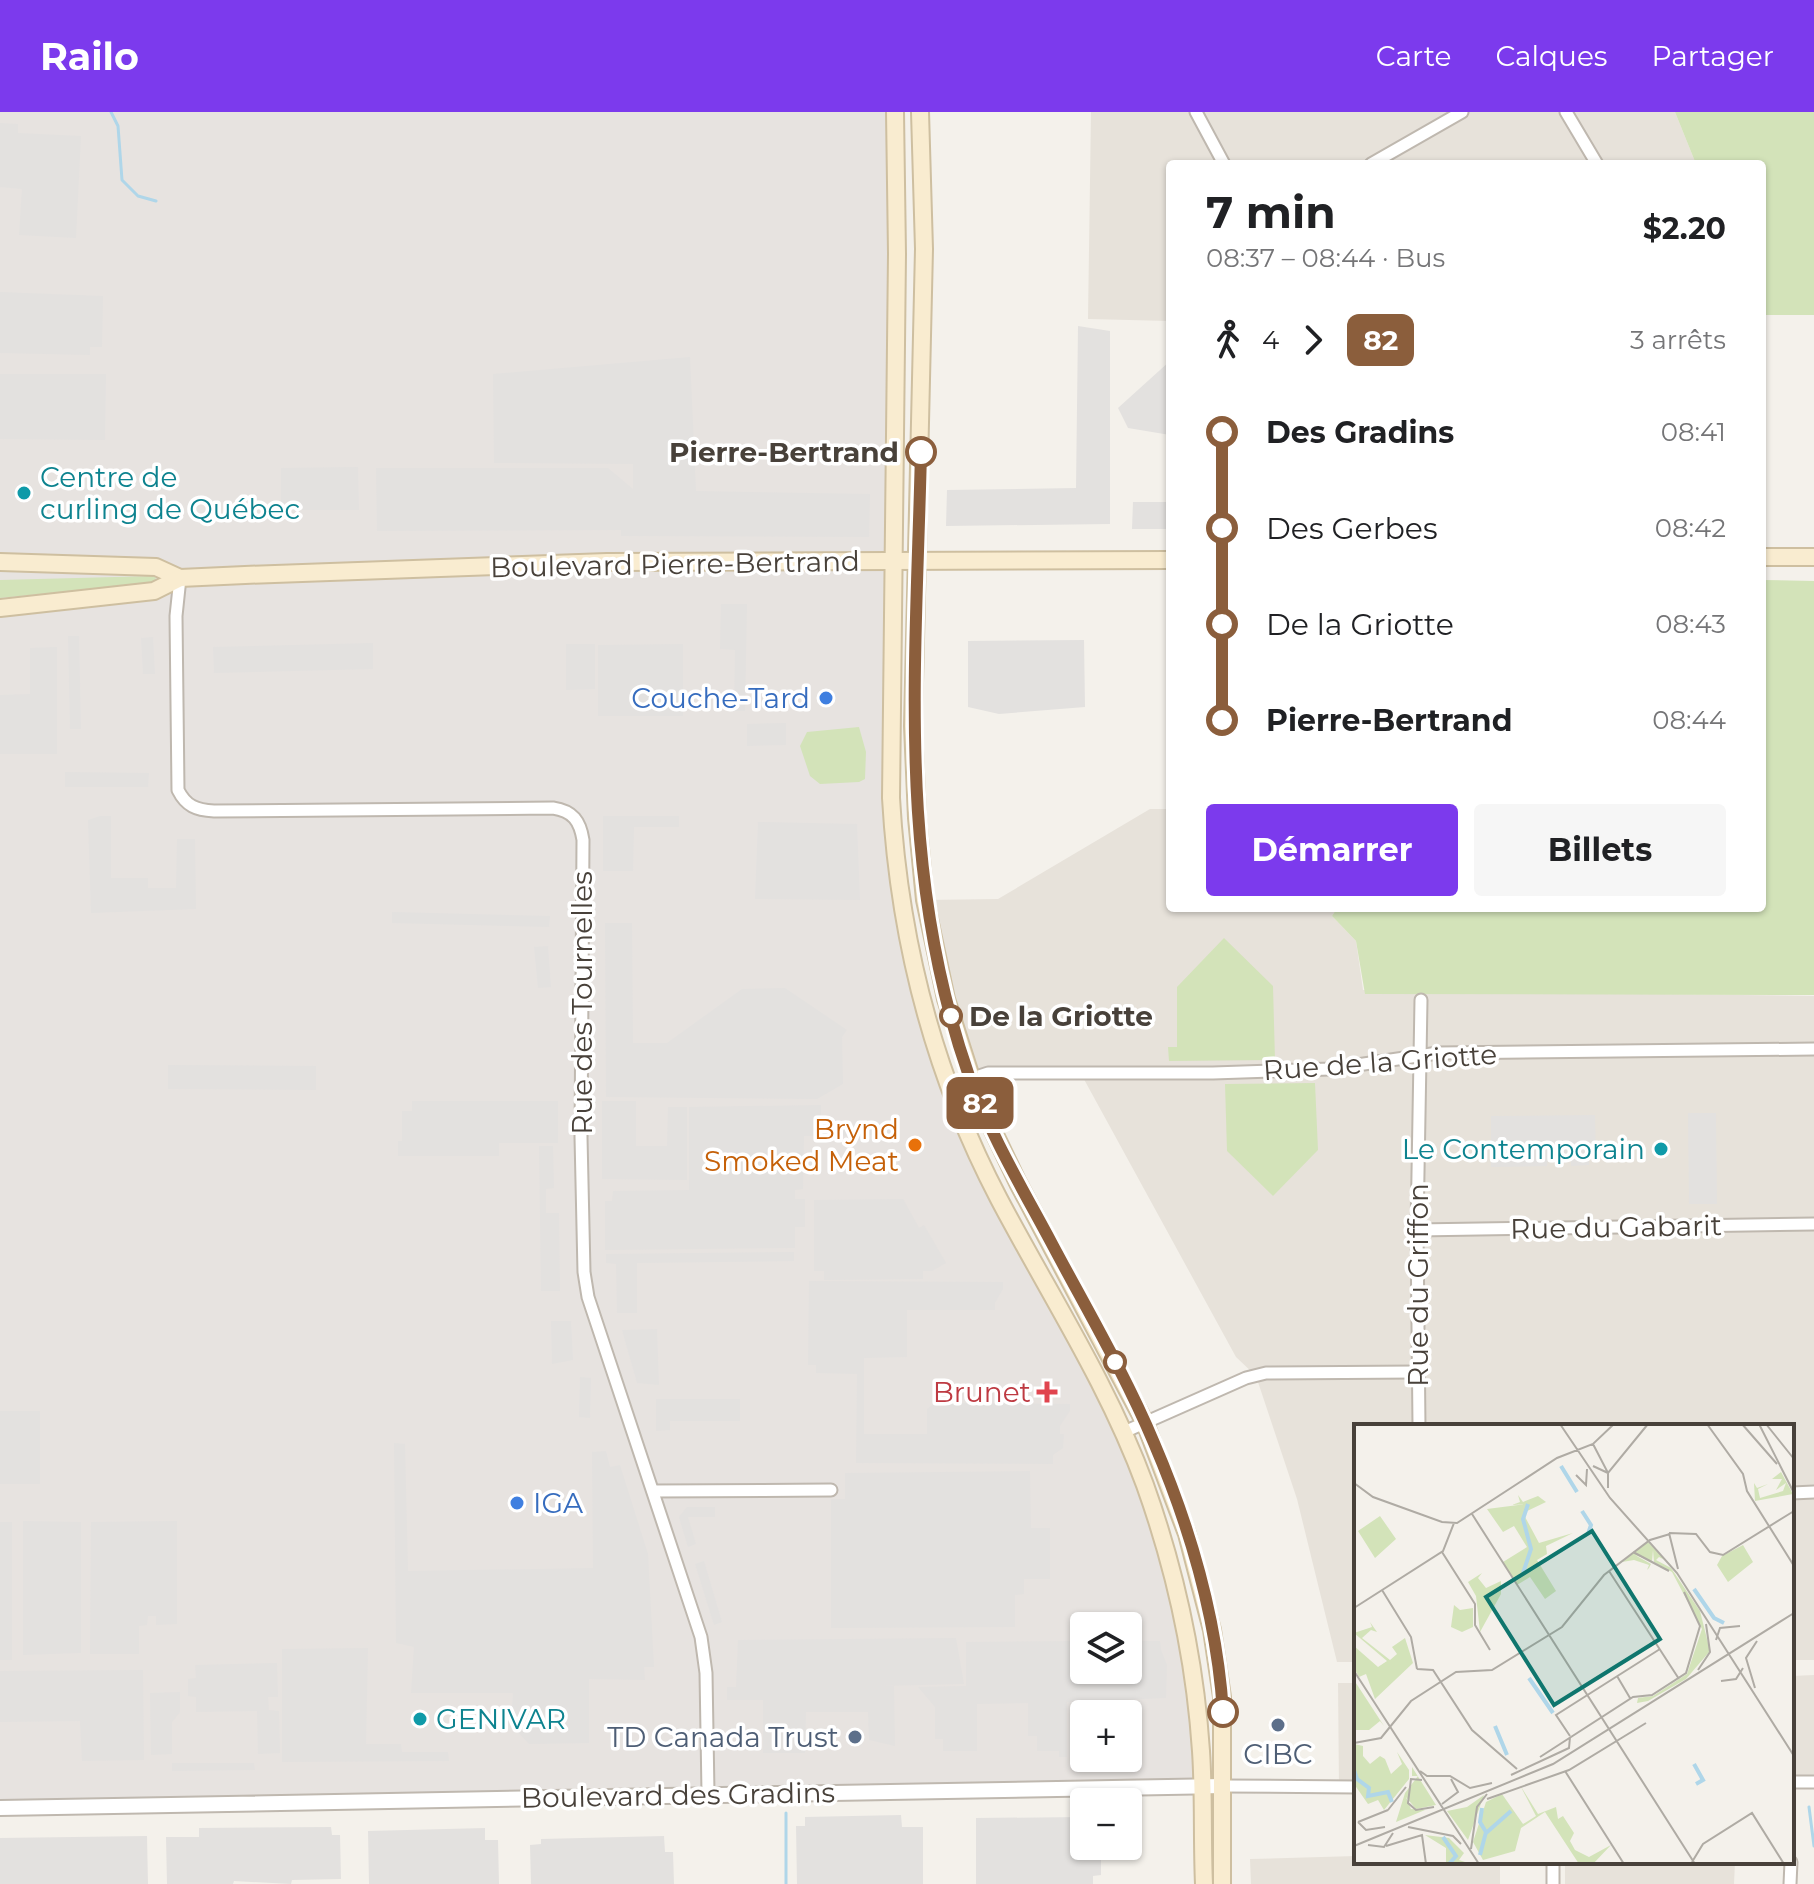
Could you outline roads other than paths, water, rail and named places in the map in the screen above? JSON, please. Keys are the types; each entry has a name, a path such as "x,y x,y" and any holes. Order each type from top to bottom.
{"main road":[{"path":"895,112 897,254 891,798 896,874 914,966 949,1086 999,1199 1094,1370 1124,1432 1159,1525 1170,1564 1196,1697 1204,1884"},
{"path":"920,112 924,249 913,726 917,818 932,940 970,1077 1018,1183 1145,1423 1187,1534 1212,1630 1223,1709 1222,1884"},
{"path":"1766,557 1814,557"},
{"name":"Boulevard Pierre-Bertrand","path":"0,608 154,591 180,578 607,562 1166,560"},
{"name":"Boulevard Pierre-Bertrand","path":"0,562 156,567 180,578"}],"street":[{"path":"1196,112 1222,160"},
{"path":"1378,160 1462,112"},
{"path":"1566,112 1595,160"},
{"name":"Rue des Tournelles","path":"180,578 176,610 178,790 183,800 192,807 214,811 553,808 564,809 581,825 584,1272 588,1297 701,1637 708,1793"},
{"name":"Rue du Griffon","path":"1419,1424 1417,1230 1421,1000"},
{"name":"Rue de la Griotte","path":"949,1086 993,1072 1213,1073 1330,1069 1438,1053 1814,1049"},
{"name":"Rue du Gabarit","path":"1417,1230 1814,1224"},
{"path":"1124,1432 1246,1378 1266,1373 1417,1372"},
{"path":"653,1491 831,1490"},
{"path":"1794,1493 1814,1492"},
{"name":"Boulevard des Gradins","path":"0,1808 708,1793 1202,1786 1354,1787"},
{"path":"1790,1884 1791,1864"}],"waterway":[{"path":"111,112 118,126 122,180 138,196 156,201"},
{"path":"1809,1807 1814,1846"},
{"path":"786,1813 786,1884"}],"place":[{"name":"Pierre-Bertrand","path":"921,452"},
{"name":"Centre de curling de Québec","path":"24,493"},
{"name":"Couche-Tard","path":"826,698"},
{"name":"De la Griotte","path":"951,1016"},
{"name":"Brynd Smoked Meat","path":"915,1145"},
{"name":"Le Contemporain","path":"1661,1149"},
{"name":"Brunet","path":"1047,1392"},
{"name":"IGA","path":"517,1503"},
{"name":"GENIVAR","path":"420,1719"},
{"name":"CIBC","path":"1278,1725"},
{"name":"TD Canada Trust","path":"855,1737"}]}
